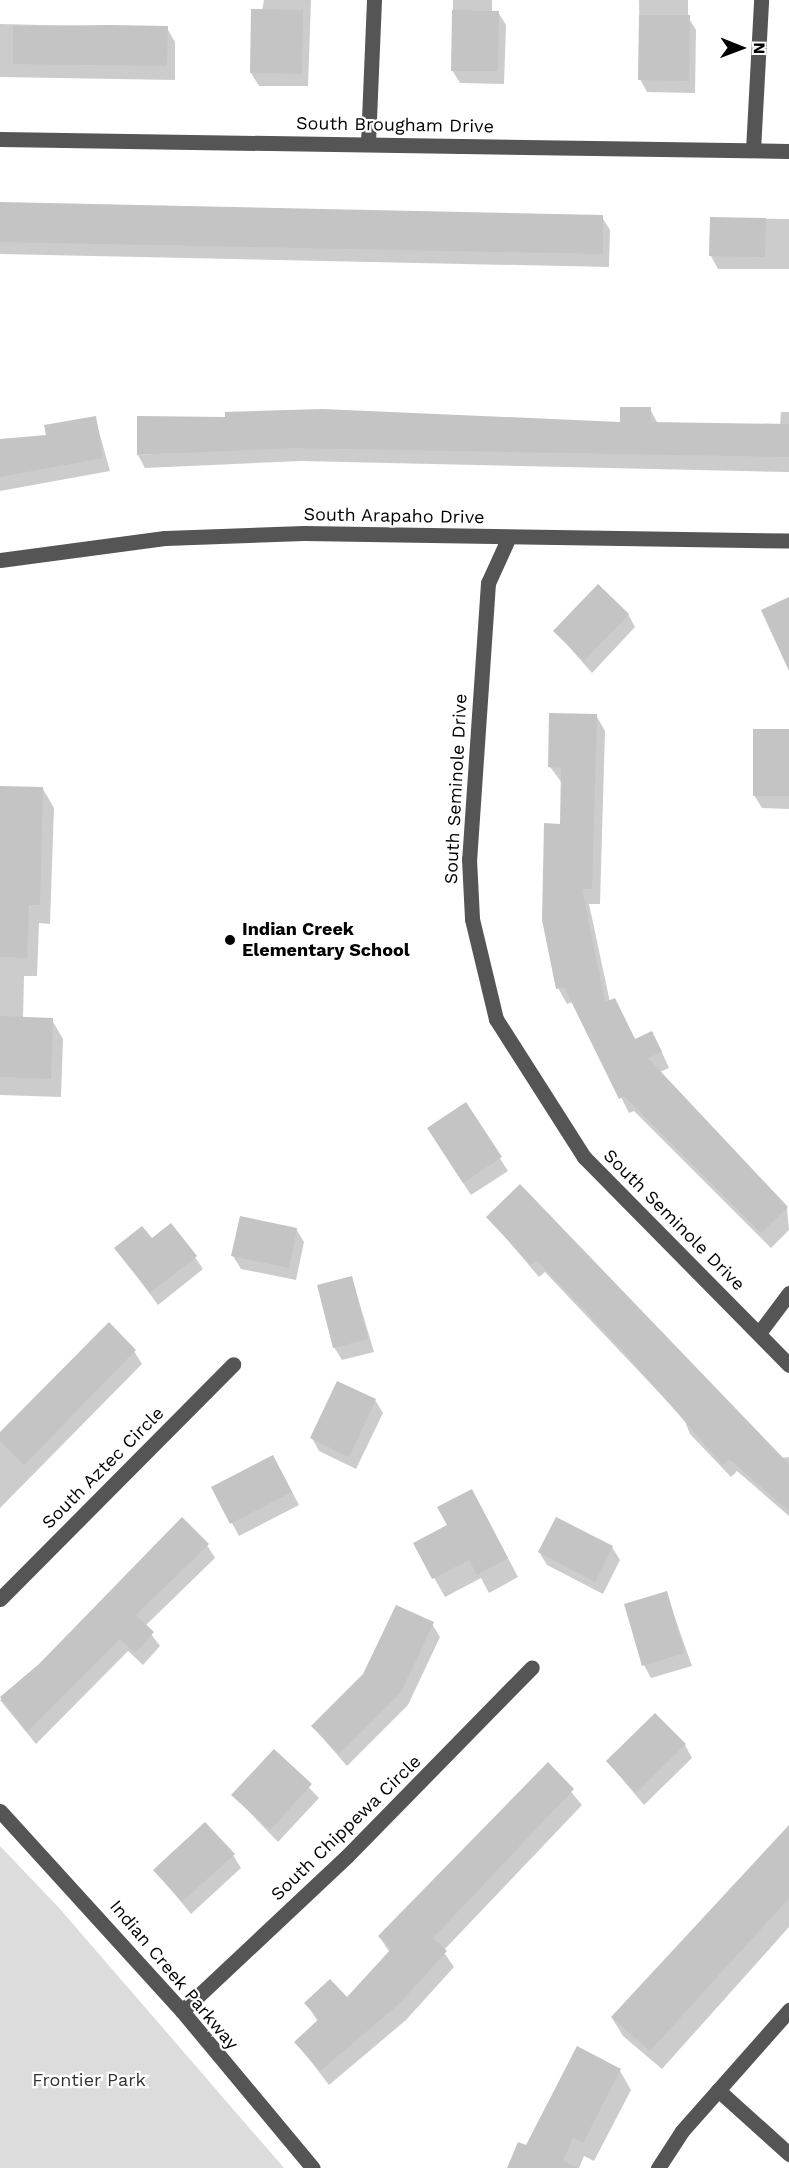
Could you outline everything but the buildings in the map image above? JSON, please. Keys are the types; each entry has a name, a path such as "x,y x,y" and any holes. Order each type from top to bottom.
{"street":[{"path":"368,143 374,0"},
{"path":"753,150 761,0"},
{"name":"South Brougham Drive","path":"0,139 789,151"},
{"name":"South Arapaho Drive","path":"0,560 165,538 350,533 508,539 789,541"},
{"name":"South Seminole Drive","path":"508,539 488,583 468,859 484,982 496,1019 549,1110 584,1157 789,1365"},
{"path":"759,1333 789,1293"},
{"name":"South Aztec Circle","path":"0,1599 233,1364"},
{"name":"South Chippewa Circle","path":"182,2011 347,1856 532,1667"},
{"name":"Indian Creek Parkway","path":"0,1811 182,2011 313,2168"},
{"path":"658,2168 718,2090 789,2010"},
{"path":"718,2090 789,2154"}],"green space":[{"name":"Frontier Park","path":"0,1846 60,1909 284,2168 0,2168"}],"place":[{"name":"Indian Creek Elementary School","path":"230,940"}]}
